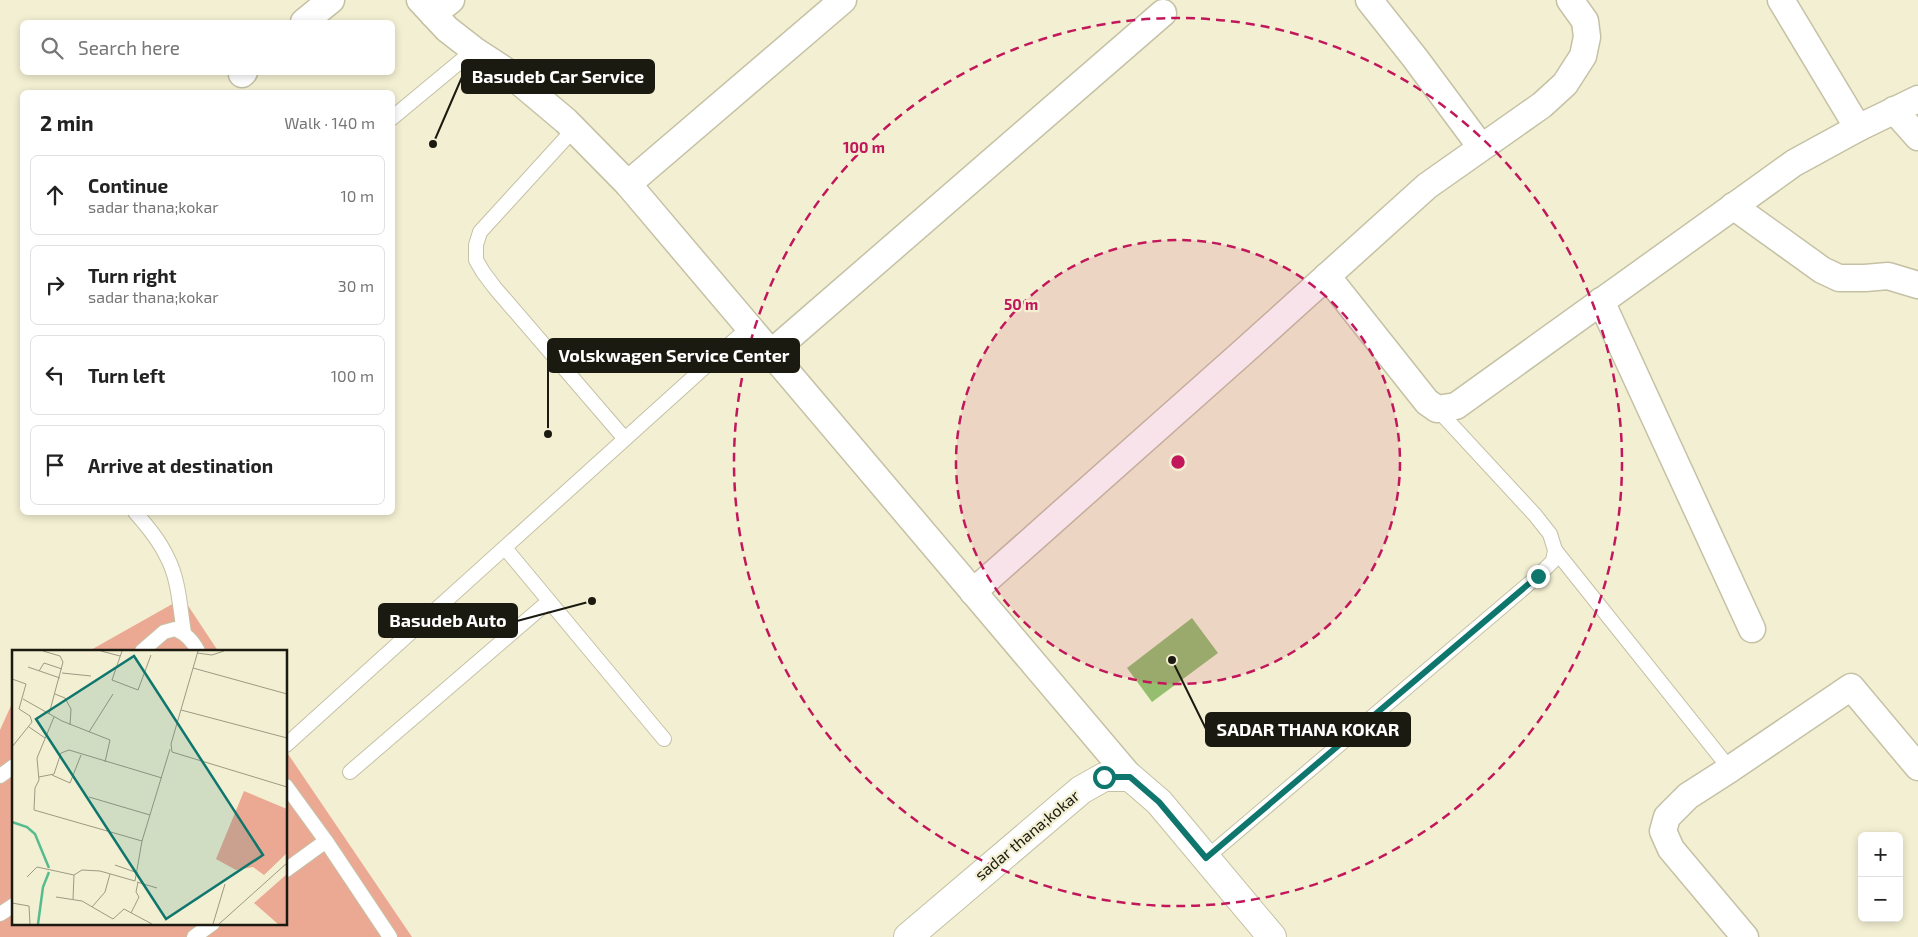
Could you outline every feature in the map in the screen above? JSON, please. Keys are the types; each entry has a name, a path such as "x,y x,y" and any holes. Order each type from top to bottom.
{"street":[{"path":"306,20 331,0"},
{"path":"628,184 843,0"},
{"path":"1368,0 1415,58 1480,148"},
{"path":"973,592 1427,186 1542,105 1565,84 1583,56 1587,37 1585,21 1570,0"},
{"path":"1781,0 1858,128"},
{"path":"435,5 447,29 509,73 574,129 628,184 1130,777 1159,802 1272,937"},
{"path":"771,353 1163,13"},
{"path":"1327,276 1427,402 1437,408 1456,406 1794,163 1858,128 1918,99"},
{"path":"1894,110 1918,137"},
{"path":"1733,206 1822,270 1839,278 1888,276 1918,285"},
{"path":"1601,301 1752,629"},
{"path":"1745,937 1671,849 1662,831 1667,817 1688,796 1851,688 1918,767"},
{"name":"sadar thana;kokar","path":"908,937 1081,790 1104,777 1130,777"}],"lane":[{"path":"395,116 474,50"},
{"path":"574,129 480,232 476,245 476,260 495,288 625,439"},
{"path":"288,743 749,327"},
{"path":"1437,408 1535,515 1550,534 1555,550 1730,769"},
{"path":"138,515 149,527 168,557 174,577 184,634"},
{"path":"505,548 664,739"},
{"path":"1206,858 1538,576 1553,561 1555,550"},
{"path":"350,772 549,601"},
{"path":"143,650 164,632 175,629 184,634 197,650"},
{"path":"0,776 12,767"},
{"path":"288,789 326,841 390,937"},
{"path":"288,869 326,841"},
{"path":"0,914 12,906"},
{"path":"194,937 212,924"}],"shaded area":[{"path":"183,598 217,650 91,650"},
{"path":"12,703 12,924 288,924 288,754 412,937 0,937 0,730"}],"building":[{"path":"1192,618 1218,653 1152,702 1127,668"}],"place":[{"name":"Basudeb Car Service","path":"433,144"},
{"name":"Volskwagen Service Center","path":"548,434"},
{"name":"Basudeb Auto","path":"592,601"},
{"name":"SADAR THANA KOKAR","path":"1172,660"}],"route":[{"path":"1104,777 1130,777 1159,802 1206,858 1538,576"}]}
